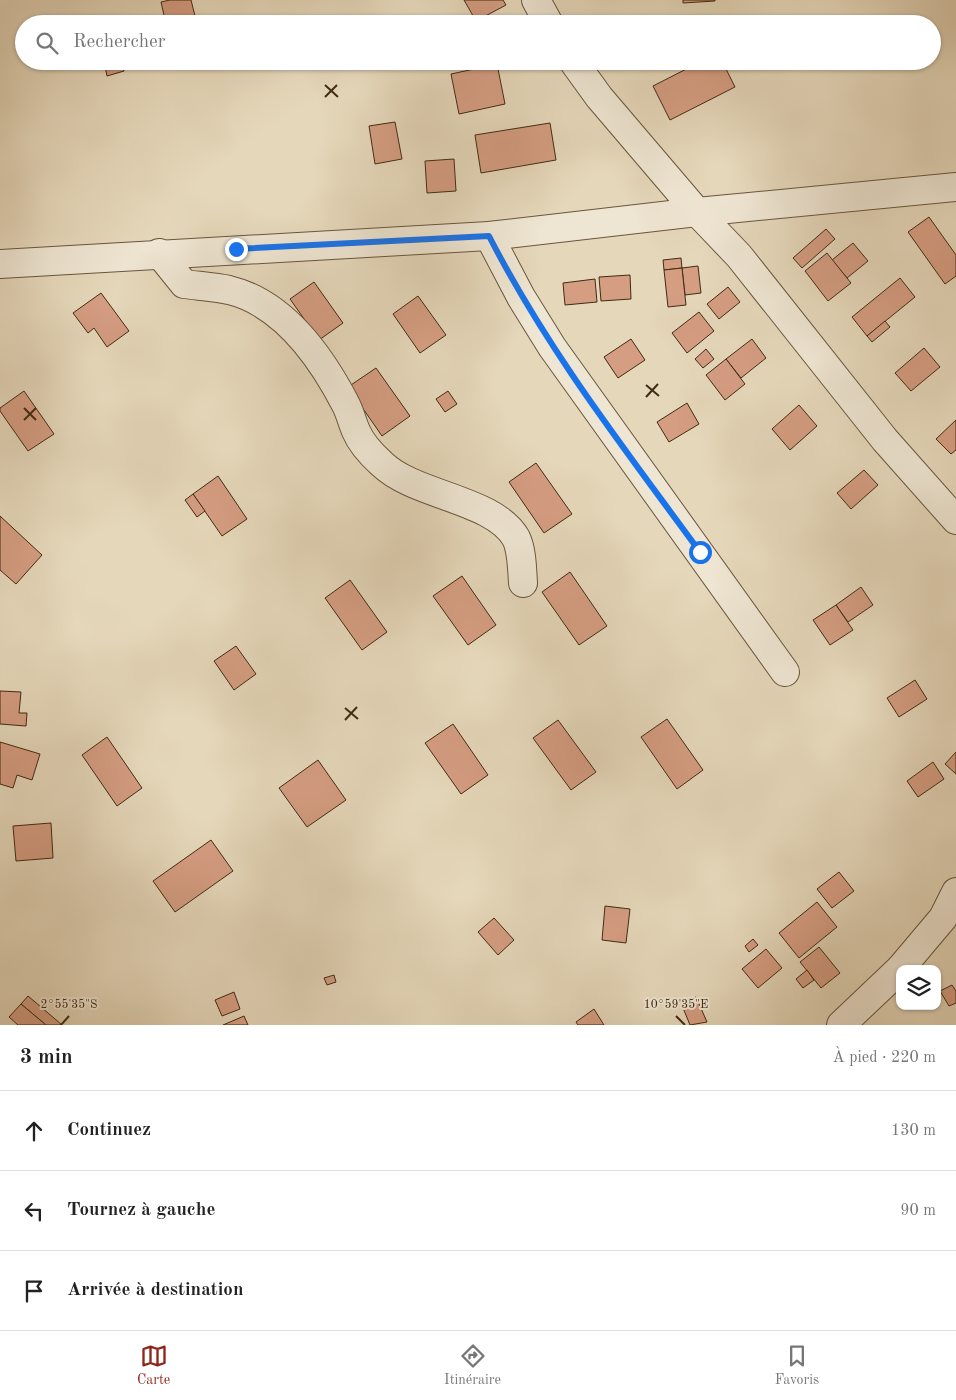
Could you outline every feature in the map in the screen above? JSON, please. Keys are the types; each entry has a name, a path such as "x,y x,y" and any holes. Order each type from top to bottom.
{"street":[{"path":"580,70 599,97 697,212 739,256 880,433 956,520"},
{"path":"0,264 489,236 697,212 956,187"},
{"path":"489,236 520,297 552,347 785,672"},
{"path":"159,254 184,284 231,290 273,310 315,352 346,405 361,441 381,464 412,485 455,499 493,517 506,527 516,538 524,583"},
{"path":"903,965 943,918 956,892"},
{"path":"841,1025 896,973"}],"building":[{"path":"191,0 195,15 164,15 161,2"},
{"path":"464,0 503,0 506,5 487,15 473,15"},
{"path":"683,0 715,0 715,1 683,3"},
{"path":"106,70 124,70 124,71 107,76"},
{"path":"469,70 498,70 505,104 459,114 451,74"},
{"path":"684,70 726,70 735,87 670,120 653,86"},
{"path":"395,122 402,159 375,164 369,126"},
{"path":"550,123 556,160 481,173 475,135"},
{"path":"454,159 456,191 427,193 425,161"},
{"path":"929,217 956,255 956,276 945,284 908,232"},
{"path":"826,229 835,239 802,268 793,258"},
{"path":"853,243 868,261 847,278 832,260"},
{"path":"827,253 851,283 828,301 805,271"},
{"path":"681,258 682,268 664,270 663,260"},
{"path":"698,266 701,293 685,295 682,268"},
{"path":"682,268 686,305 668,307 664,270"},
{"path":"630,275 631,299 601,301 599,277"},
{"path":"900,278 915,297 867,336 852,317"},
{"path":"595,279 597,302 565,305 563,283"},
{"path":"314,282 343,323 319,340 290,299"},
{"path":"728,287 740,302 719,319 707,304"},
{"path":"101,293 129,331 107,347 94,328 88,333 73,313"},
{"path":"418,296 446,335 420,353 393,314"},
{"path":"699,312 714,331 687,353 672,333"},
{"path":"885,321 890,327 872,342 867,336"},
{"path":"631,339 645,360 618,378 604,357"},
{"path":"752,339 766,358 741,378 726,359"},
{"path":"924,348 940,367 911,391 895,373"},
{"path":"706,349 714,359 703,368 695,359"},
{"path":"726,359 745,384 725,400 706,375"},
{"path":"376,368 410,416 382,436 348,387"},
{"path":"24,391 54,434 28,451 0,411 0,408"},
{"path":"448,391 457,404 445,412 436,399"},
{"path":"687,403 699,424 669,442 657,422"},
{"path":"799,405 817,426 790,450 772,429"},
{"path":"956,420 956,450 951,454 936,439"},
{"path":"536,463 572,514 544,533 509,482"},
{"path":"864,470 878,485 851,509 837,493"},
{"path":"218,476 247,519 222,536 193,494"},
{"path":"193,494 205,511 197,517 185,500"},
{"path":"0,516 42,555 16,584 0,570"},
{"path":"570,572 607,626 579,645 542,592"},
{"path":"462,576 496,625 468,645 433,596"},
{"path":"350,580 387,632 362,650 325,598"},
{"path":"861,587 873,605 848,622 836,605"},
{"path":"836,605 853,630 830,645 813,620"},
{"path":"236,646 256,674 234,690 214,661"},
{"path":"915,680 927,699 899,717 887,698"},
{"path":"0,691 21,692 19,713 27,713 26,726 0,724"},
{"path":"667,719 703,770 677,789 641,737"},
{"path":"558,720 596,772 571,790 533,738"},
{"path":"453,724 488,775 461,794 425,743"},
{"path":"107,737 142,788 117,806 82,755"},
{"path":"0,742 40,754 32,780 17,775 13,788 0,784"},
{"path":"956,752 956,774 945,764"},
{"path":"318,760 346,800 307,827 279,788"},
{"path":"933,762 944,779 918,797 907,781"},
{"path":"51,823 53,858 16,861 13,826"},
{"path":"211,840 233,871 175,912 153,881"},
{"path":"839,872 854,891 832,908 817,889"},
{"path":"817,902 837,927 799,958 779,933"},
{"path":"605,906 630,909 626,943 602,940"},
{"path":"494,918 514,940 498,955 478,932"},
{"path":"753,939 758,945 749,952 745,946"},
{"path":"819,947 840,973 821,988 800,962"},
{"path":"766,949 782,968 758,988 742,969"},
{"path":"807,970 814,980 803,988 796,979"},
{"path":"334,975 336,982 327,985 324,978"},
{"path":"952,985 956,991 956,1003 949,1006 941,990"},
{"path":"234,992 240,1009 222,1016 215,1000"},
{"path":"28,996 61,1024 46,1025 21,1004"},
{"path":"696,997 707,1022 690,1025 681,1003"},
{"path":"21,1004 46,1025 18,1025 9,1017"},
{"path":"594,1009 604,1025 578,1025 576,1022"},
{"path":"244,1016 248,1025 223,1025"}],"route":[{"path":"236,249 489,236 520,297 552,347 591,404 700,552"}]}
